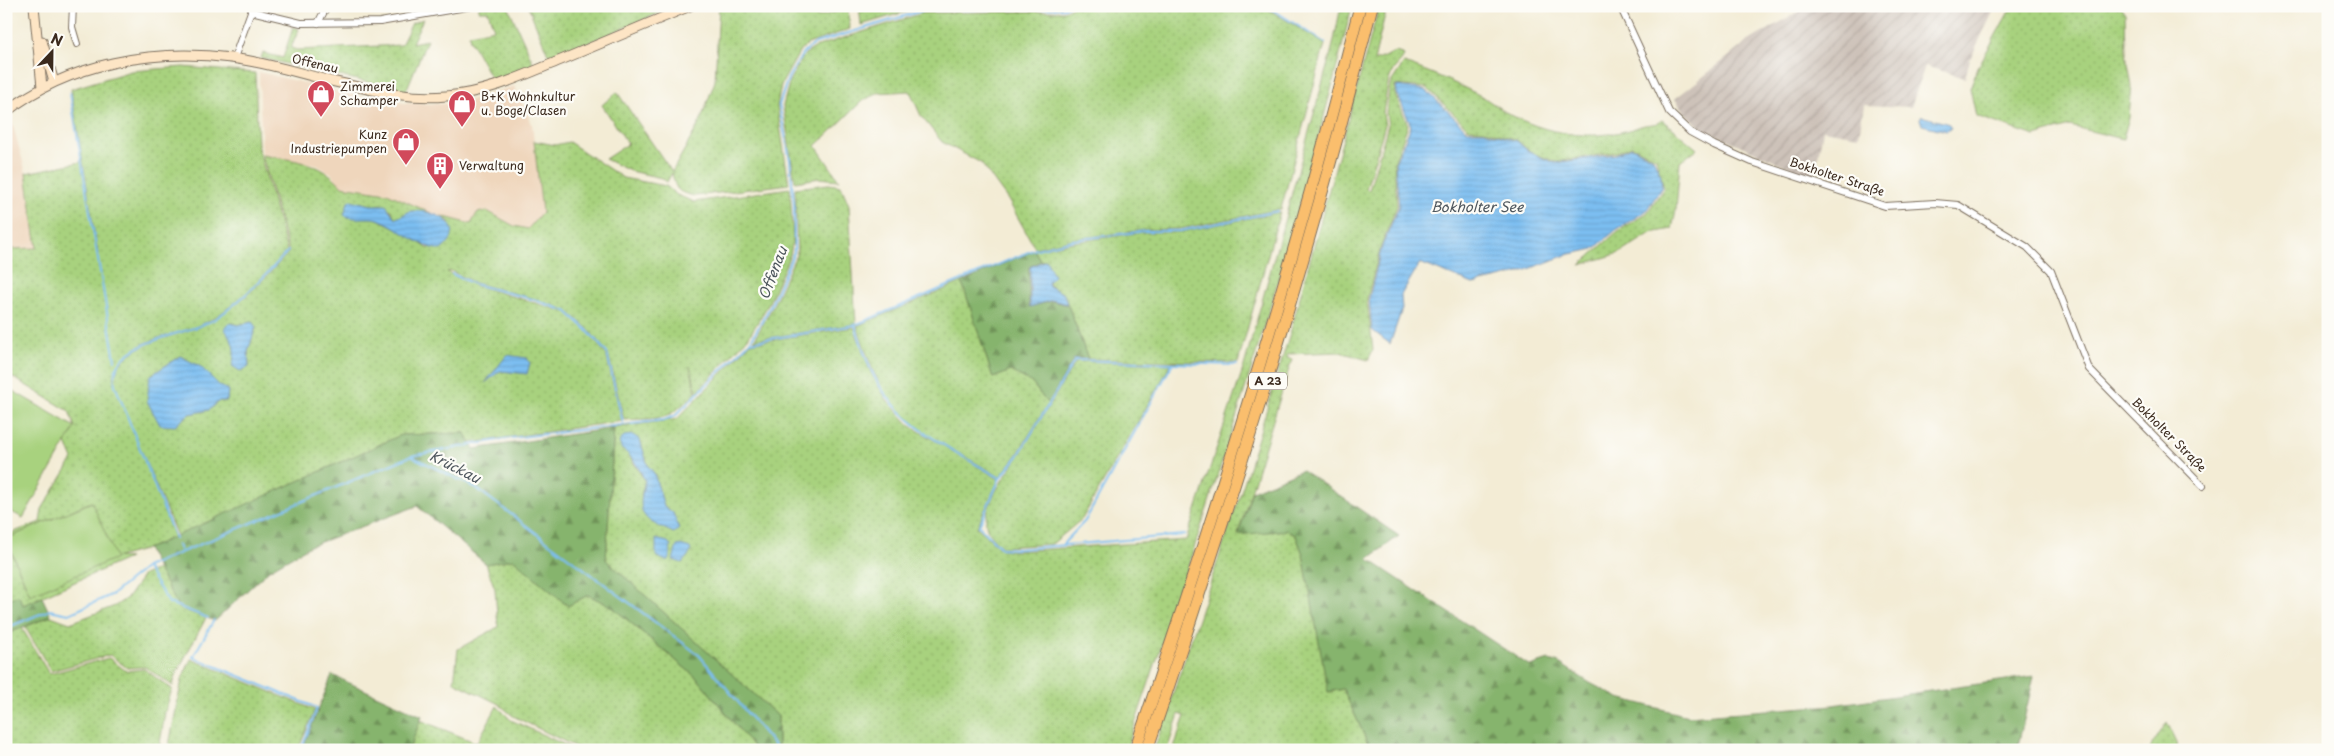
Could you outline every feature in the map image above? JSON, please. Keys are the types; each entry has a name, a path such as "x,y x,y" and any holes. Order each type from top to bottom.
{"highway":[{"name":"A 23","path":"1136,750 1274,324 1324,147 1360,6"},
{"name":"A 23","path":"1147,750 1236,484 1285,326 1336,148 1372,6"}],"main road":[{"path":"34,6 42,87"},
{"name":"Offenau","path":"26,96 54,82 98,67 128,60 202,55 234,58 386,93 446,96 502,84 690,6"},
{"path":"36,18 54,82"},
{"path":"6,103 26,96"},
{"path":"6,112 26,96"}],"street":[{"path":"73,6 72,27 77,44"},
{"path":"318,23 327,6"},
{"path":"234,58 252,9 301,23 318,23 380,22 472,6"},
{"name":"Bokholter Straße","path":"1620,6 1669,112 1690,132 1752,162 1885,206 1935,203 1958,206 2034,252 2051,271 2089,369 2203,486"}],"shaded area":[{"path":"1808,6 1996,6 1970,59 1965,78 1925,66 1911,107 1864,105 1859,136 1823,130 1814,178 1703,129 1684,112 1675,99 1747,42"},
{"path":"259,72 362,97 404,103 446,104 468,101 514,86 532,124 542,212 528,229 514,226 487,211 471,224 463,223 412,206 387,193 342,186 331,173 315,164 262,155"},
{"path":"11,118 26,173 37,248 6,261 6,122"}],"green space":[{"path":"479,6 508,6 534,65 493,82 470,40 469,34 494,29 488,11 479,11"},
{"path":"528,6 676,6 550,59"},
{"path":"719,6 814,6 818,17 848,8 850,29 808,44 800,51 781,85 777,106 789,184 695,196 678,190 672,173 667,182 662,178 630,171 605,159 628,144 602,105 617,92 672,172 700,122 715,81"},
{"path":"859,6 1062,6 922,7 861,25"},
{"path":"1074,6 1263,6 1325,44 1281,209 1180,229 1144,230 1073,239 1035,248 1008,200 981,163 942,142 921,116 910,91 877,93 861,102 816,146 839,180 820,178 795,182 783,106 790,79 805,54 818,46 923,13 1064,11"},
{"path":"1341,6 1352,6 1303,194 1248,381 1126,750 781,750 778,747 778,716 606,560 614,428 677,419 751,343 854,327 871,373 887,400 909,425 999,479 977,527 1001,549 1017,551 1186,540 1244,366 1333,45","holes":["640,440 648,466 654,473 664,506 673,513 679,528 641,495 645,481 628,454"]},
{"path":"1379,6 1387,6 1374,61 1396,52 1404,55 1393,70 1388,83 1383,113 1385,125 1366,189 1369,190 1388,125 1386,112 1390,84 1404,63 1462,87 1485,98 1509,114 1544,128 1576,134 1609,134 1657,123 1662,120 1697,149 1680,162 1676,210 1672,229 1651,233 1620,253 1580,265 1617,232 1647,213 1664,188 1656,158 1632,146 1617,152 1556,162 1530,152 1517,140 1485,130 1469,129 1427,88 1395,85 1395,94 1408,125 1394,163 1397,206 1381,246 1367,299 1373,350 1368,360 1340,352 1288,354 1287,358 1292,359 1238,534 1287,530 1296,536 1303,554 1329,692 1343,689 1371,750 1173,750 1185,716 1179,714 1167,750 1154,750 1246,477 1291,330"},
{"path":"2012,6 2120,6 2125,13 2126,52 2132,86 2129,117 2123,139 2070,126 2035,136 1976,116 1970,88 1978,67"},
{"path":"423,19 412,43 427,40 406,91 261,58 263,53 283,58 293,27 299,29 291,48 297,50 401,45 412,23"},
{"path":"183,67 255,73 258,147 287,251 243,295 214,318 200,325 156,339 130,352 120,363 113,377 115,383 118,369 126,357 154,342 203,325 226,312 263,279 289,252 262,155 315,166 333,177 342,186 387,193 431,213 411,211 395,218 391,210 380,204 375,206 351,200 348,217 376,218 402,231 429,249 450,222 441,216 471,224 477,213 487,211 514,226 528,229 542,212 534,141 555,145 569,142 623,178 666,186 677,195 694,202 790,188 793,240 790,255 768,305 748,338 697,392 690,366 696,393 670,414 664,417 648,419 624,420 608,353 587,328 566,310 532,298 475,283 451,271 447,272 474,285 566,312 586,330 606,354 622,421 470,443 465,433 401,435 177,536 138,443 174,537 147,549 118,557 129,558 23,605 18,596 6,599 6,541 30,595 91,502 6,539 6,535 40,522 42,509 73,459 66,443 75,427 69,411 12,377 6,387 6,261 12,249 37,248 26,173 81,162 98,254 71,89 131,71","holes":["251,322 256,327 248,351 249,367 233,365 236,354 230,323 238,325","180,356 201,367 220,386 228,390 227,401 219,401 209,410 189,414 175,426 150,376"]},
{"path":"829,184 841,186 849,205 856,324 754,340 772,308 797,253 795,188"},
{"path":"1280,212 1238,363 1088,359 1064,294 1050,286 1048,282 1054,276 1046,260 1041,261 1034,250 1073,242 1144,232 1180,232"},
{"path":"1034,250 1041,261 1029,267 1029,307 1052,301 1068,305 1088,359 1074,359 1048,404 1031,382 1011,371 993,378 962,282"},
{"path":"962,282 993,378 1011,371 1031,382 1048,404 1017,455 1000,477 927,434 901,412 890,400 879,383 870,364 857,326"},
{"path":"1076,361 1171,364 1082,519 1052,544 1002,547 990,534 986,523 991,501"},
{"path":"13,391 75,427 23,518 6,509 6,402"},
{"path":"614,428 606,560 778,716 778,750 756,750 698,679 611,606 588,595 568,606 513,559 486,564 417,506 310,546 269,570 215,621 179,608 147,549 401,435 465,433 474,449"},
{"path":"1302,470 1399,536 1368,559 1530,666 1549,660 1559,663 1590,683 1619,698 1688,716 1833,705 2034,676 2017,750 1371,750 1343,689 1328,692 1303,554 1296,536 1287,530 1238,535 1252,491"},
{"path":"92,502 116,558 30,595 6,539"},
{"path":"513,559 568,606 588,595 611,606 698,679 756,750 582,750 513,716 499,704 454,682 458,649 498,627 495,589 486,564"},
{"path":"158,569 179,608 206,618 175,676 173,686 145,667 127,668 110,655 51,671 25,627 51,616 70,623 115,606 128,597 143,575"},
{"path":"19,596 23,605 42,597 51,616 6,634 6,599"},
{"path":"22,628 49,674 109,658 126,671 144,669 172,689 165,712 159,750 6,750 6,634"},
{"path":"191,659 315,710 298,750 168,750 182,679"},
{"path":"332,675 422,716 409,750 302,750"},
{"path":"497,706 511,720 576,750 409,750 420,720 477,743"},
{"path":"2167,722 2177,743 2178,750 2149,750"}],"water":[{"name":"Bokholter See","path":"1396,86 1426,90 1468,131 1484,131 1517,141 1529,152 1555,163 1616,154 1632,147 1653,158 1661,175 1662,187 1646,211 1616,230 1594,249 1566,255 1516,274 1473,284 1420,263 1401,295 1402,309 1390,344 1372,330 1369,298 1382,246 1399,206 1395,163 1411,126 1397,93"},
{"path":"1922,116 1949,124 1951,128 1947,131 1922,125 1920,119"},
{"path":"351,200 371,205 386,205 395,218 410,211 432,213 447,222 451,227 452,234 449,242 441,250 432,248 378,219 348,217 344,215 348,202"},
{"path":"1046,260 1054,276 1048,282 1049,286 1064,294 1067,304 1052,300 1030,307 1030,267"},
{"path":"252,322 256,327 248,351 249,367 240,371 232,366 233,346 224,328 230,323 238,325"},
{"path":"507,355 527,358 530,363 527,374 500,371 485,383"},
{"path":"180,356 201,367 220,386 228,390 227,401 219,401 209,410 189,414 175,426 160,425 147,401 150,376"},
{"path":"633,435 640,440 648,466 654,473 664,506 673,513 679,529 674,533 655,524 644,516 641,502 645,481 635,463 621,448 619,442 624,436"},
{"path":"656,539 668,542 671,546 669,559 666,561 656,556"},
{"path":"681,545 690,548 691,552 682,563 673,560 677,546"}],"waterway":[{"name":"Offenau","path":"411,456 504,439 664,420 675,416 750,342 770,307 794,252 794,205 790,160 779,105 788,78 803,53 816,43 924,10 1064,8 1068,6"},
{"path":"1267,6 1325,43"},
{"path":"70,93 115,360"},
{"path":"750,342 855,325 1033,250 1073,240 1145,231 1180,231 1278,211"},
{"path":"175,538 115,385 116,370 123,358 136,349 215,319 244,296 288,251"},
{"path":"452,274 474,284 532,299 566,311 586,329 607,353 623,423"},
{"path":"855,325 872,372 883,391 896,407 927,434 1000,478 979,526 1001,548 1018,549 1184,535"},
{"path":"1000,478 1018,456 1075,360 1237,365"},
{"path":"1063,544 1085,521 1173,363"},
{"name":"Krückau","path":"6,628 50,610 69,614 113,594 146,567 411,456 476,488 699,655 778,750"},
{"path":"178,545 181,552"},
{"path":"146,567 169,603 208,618"},
{"path":"214,620 193,657 317,708 301,750"}],"place":[{"name":"Zimmerei Schamper","path":"321,118"},
{"name":"B+K Wohnkultur u. Boge/Clasen","path":"462,128"},
{"name":"Kunz Industriepumpen","path":"406,166"},
{"name":"Verwaltung","path":"440,190"}]}
